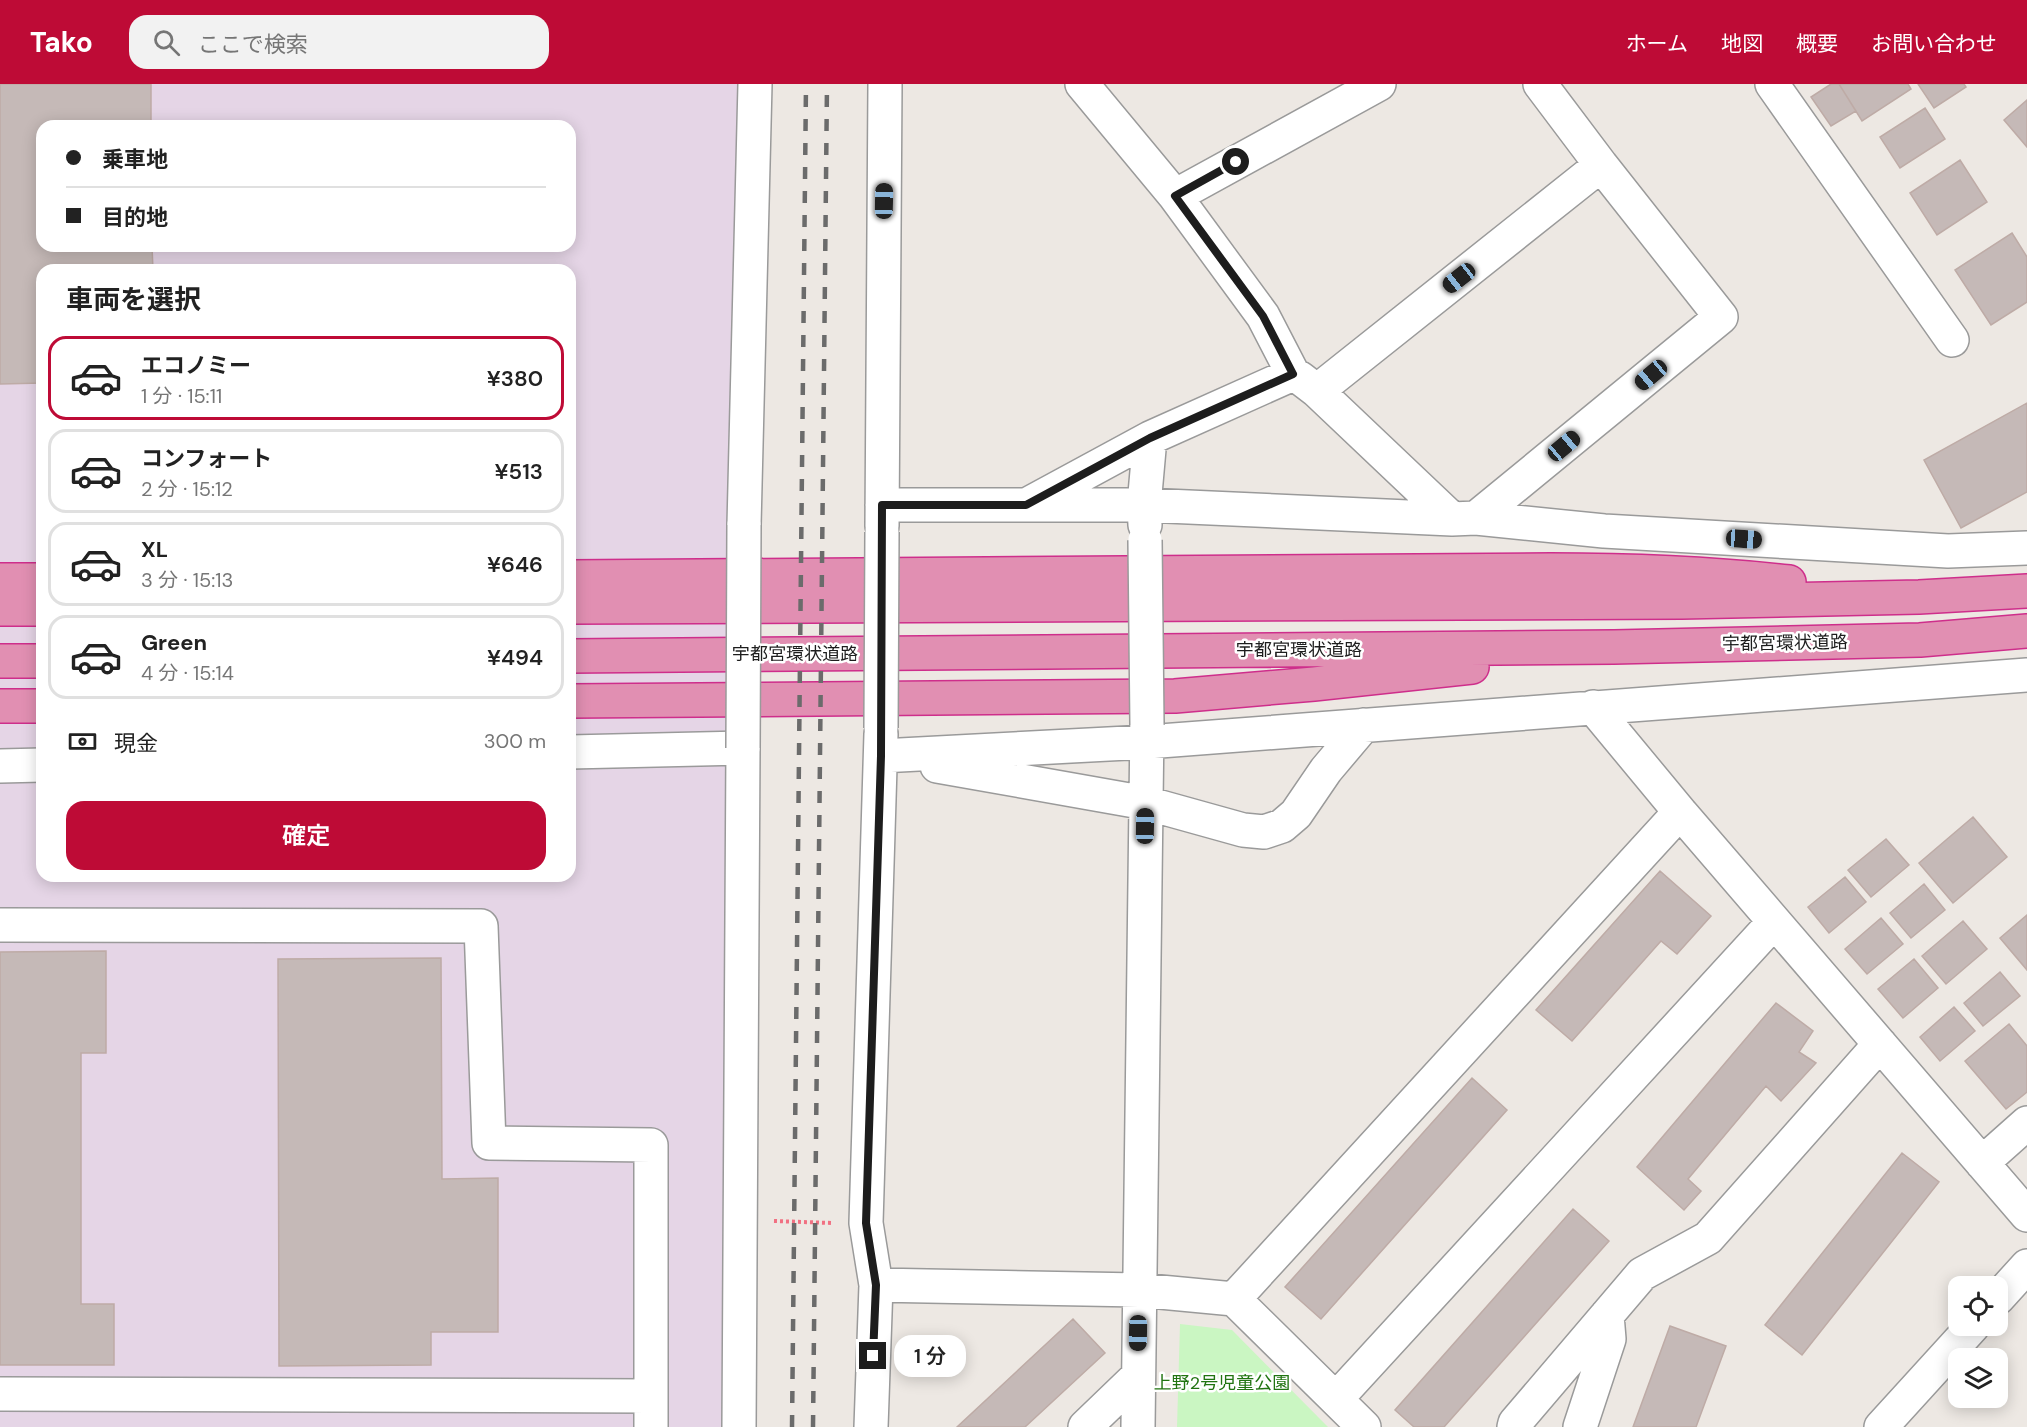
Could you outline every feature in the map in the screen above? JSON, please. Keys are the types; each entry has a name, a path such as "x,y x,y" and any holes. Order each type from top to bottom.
{"highway":[{"path":"576,576 1652,571 1729,576 1919,597"},
{"path":"0,580 36,580"},
{"path":"576,607 1682,602 1919,597 2027,591"},
{"path":"0,609 36,609"},
{"name":"宇都宮環状道路","path":"576,656 1614,647 1920,640 2027,631"},
{"path":"576,701 1175,696 1462,668 1614,647"},
{"path":"0,661 36,661"},
{"path":"0,706 36,706"}],"street":[{"path":"739,1427 744,525 755,84"},
{"path":"871,1427 876,1285 866,1223 881,742 885,84"},
{"path":"1082,84 1175,196 1263,316 1305,383 1464,518"},
{"path":"1175,196 1379,84"},
{"path":"1464,518 1721,317 1540,84"},
{"path":"1772,84 1952,340"},
{"path":"1026,505 1150,438 1305,383 1601,165"},
{"path":"1138,1427 1147,734 1144,505 1150,438"},
{"path":"882,519 1026,505 1144,505 1464,518 1604,531 1948,551 2027,548"},
{"path":"881,742 1364,725 2027,675"},
{"path":"1593,707 1680,812 2027,1215"},
{"path":"881,742 1146,803 1243,830 1264,832 1282,826 1296,814 1332,762 1364,725"},
{"path":"576,752 743,748"},
{"path":"0,765 36,765"},
{"path":"1234,1299 1680,812"},
{"path":"1336,1399 1774,922"},
{"path":"0,925 481,926 489,1143 651,1145 651,1411 0,1394"},
{"path":"1514,1427 1642,1274 1708,1238 1880,1044"},
{"path":"1982,1163 2027,1123"},
{"path":"2008,1287 2027,1266"},
{"path":"876,1285 1139,1290 1234,1299 1364,1427"},
{"path":"1580,1427 1609,1339 1607,1315"},
{"path":"1881,1427 1964,1336"},
{"path":"1085,1427 1138,1376"}],"path":[{"path":"741,1219 866,1223"}],"shaded area":[{"path":"0,84 757,84 732,1427 0,1427"}],"green space":[{"name":"上野2号児童公園","path":"1180,1324 1232,1330 1328,1427 1177,1427"}],"building":[{"path":"0,84 151,84 151,120 36,120 36,252 152,252 153,264 36,264 36,383 0,384"},
{"path":"1831,84 1839,84 1856,111 1831,126 1811,97"},
{"path":"1839,84 1908,84 1911,89 1862,121"},
{"path":"1918,84 1964,84 1966,87 1934,108"},
{"path":"2027,100 2027,147 2004,120"},
{"path":"1925,108 1945,139 1900,168 1880,137"},
{"path":"1960,160 1987,202 1937,235 1910,193"},
{"path":"2012,233 2027,257 2027,302 1991,325 1955,270"},
{"path":"2027,403 2027,492 1961,528 1924,460"},
{"path":"1973,817 2007,857 1953,903 1919,863"},
{"path":"1886,839 1909,865 1871,897 1848,870"},
{"path":"1660,871 1711,916 1677,954 1661,941 1572,1041 1536,1010"},
{"path":"1845,877 1866,902 1829,933 1808,907"},
{"path":"1924,884 1945,910 1911,938 1890,913"},
{"path":"2027,915 2027,970 2000,938"},
{"path":"1881,918 1903,944 1867,974 1845,949"},
{"path":"1963,921 1987,949 1946,984 1922,956"},
{"path":"106,951 106,1053 81,1053 81,1304 114,1304 114,1365 0,1365 0,952"},
{"path":"441,958 442,1179 498,1178 498,1332 431,1332 431,1365 279,1366 278,959"},
{"path":"1914,959 1938,988 1903,1018 1878,989"},
{"path":"2000,972 2020,996 1983,1026 1964,1003"},
{"path":"1776,1003 1813,1031 1799,1052 1816,1063 1781,1101 1766,1086 1688,1179 1701,1191 1684,1210 1637,1167"},
{"path":"1954,1007 1975,1031 1940,1061 1920,1037"},
{"path":"2009,1024 2027,1046 2027,1092 2006,1109 1965,1061"},
{"path":"1472,1078 1507,1110 1321,1319 1285,1287"},
{"path":"1902,1153 1939,1182 1802,1355 1765,1325"},
{"path":"1573,1209 1609,1241 1444,1427 1414,1427 1395,1410"},
{"path":"1073,1319 1105,1353 1025,1427 957,1427"},
{"path":"1670,1326 1726,1346 1696,1427 1633,1427"}],"railway":[{"path":"792,1427 806,84"},
{"path":"813,1427 827,84"}],"route":[{"path":"873,1356 876,1285 866,1223 881,756 882,505 1026,505 1150,438 1293,374 1263,316 1175,196 1236,162"}]}
